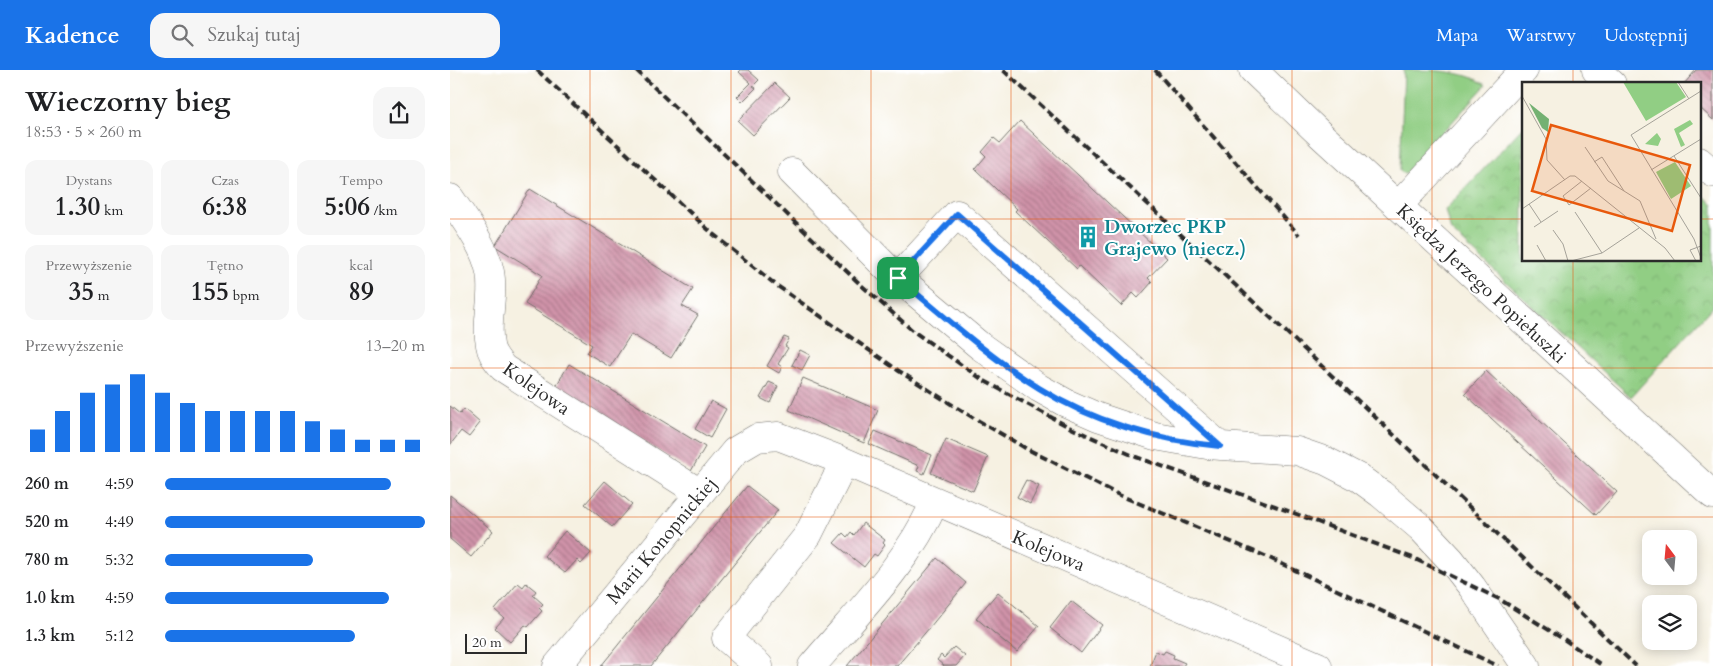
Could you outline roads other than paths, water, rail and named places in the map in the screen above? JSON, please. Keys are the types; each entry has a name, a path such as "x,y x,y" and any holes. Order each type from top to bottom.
{"street":[{"name":"Księdza Jerzego Popiełuszki","path":"1253,70 1713,495"},
{"path":"1398,206 1524,70"},
{"path":"1596,70 1610,82"},
{"path":"1700,162 1713,173"},
{"path":"792,172 898,278 980,346 1039,388 1066,403 1098,417 1155,436 1220,446 1297,451 1326,461 1359,478 1421,528 1451,560 1472,587 1526,666"},
{"name":"Kolejowa","path":"450,198 475,238 490,272 492,293 490,346 494,356 503,368 700,493"},
{"path":"898,278 957,214 1220,446"},
{"name":"Kolejowa","path":"778,436 843,461 1318,666"},
{"name":"Marii Konopnickiej","path":"557,666 735,451 757,438 778,436"},
{"path":"759,666 726,638 808,535 843,461"},
{"path":"812,666 903,558 925,523 935,501"}],"railway":[{"path":"537,70 713,234 776,285 899,371 962,411 1027,449 1119,495 1265,556 1498,666"},
{"path":"636,70 860,284 913,331 983,380 1071,428 1136,457 1275,506 1413,558 1499,599 1603,666"},
{"path":"1003,70 1285,331 1636,666"},
{"path":"1155,70 1299,235"}],"place":[{"name":"Dworzec PKP Grajewo (niecz.)","path":"1088,237"}]}
